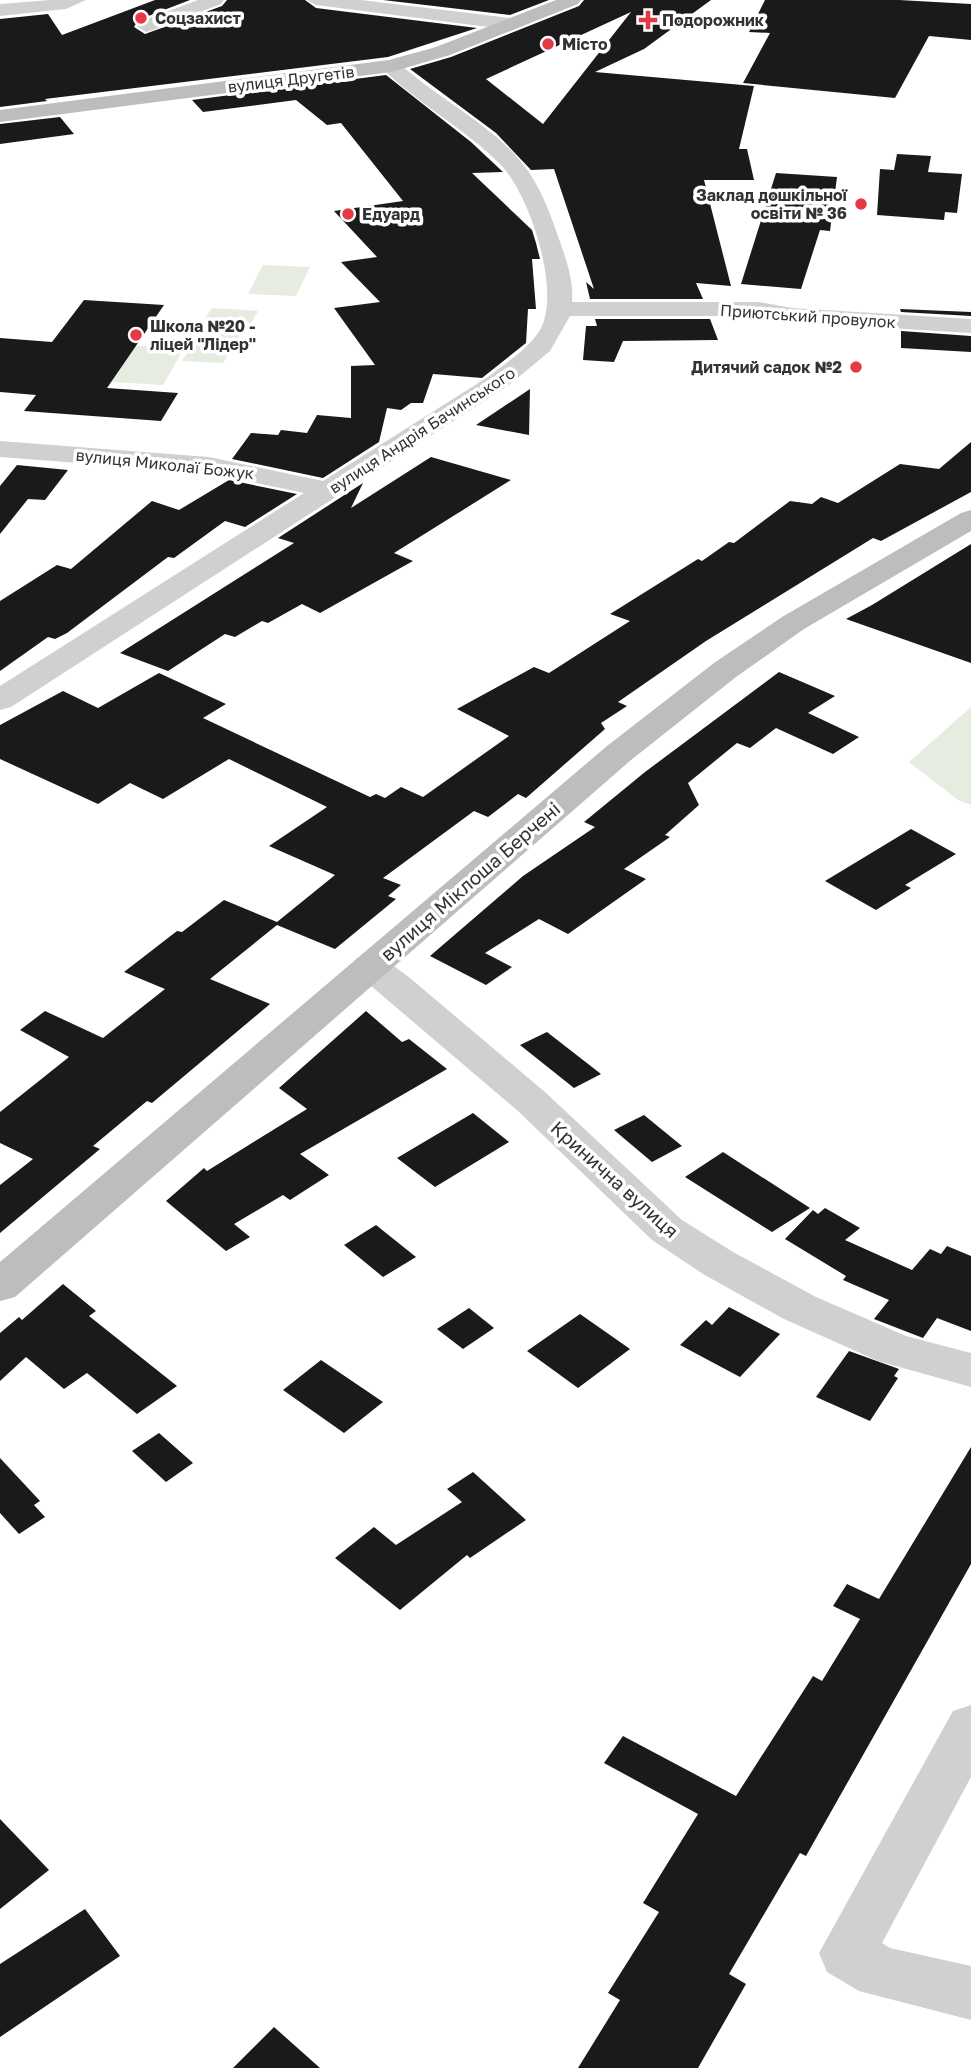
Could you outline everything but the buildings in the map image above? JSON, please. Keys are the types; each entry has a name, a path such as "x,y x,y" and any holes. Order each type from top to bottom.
{"street":[{"path":"0,10 66,4 77,0"},
{"path":"146,26 215,0"},
{"path":"316,0 511,24"},
{"name":"вулиця Другетів","path":"0,116 391,66 443,51 572,0"},
{"name":"вулиця Андрія Бачинського","path":"0,700 527,361 550,336 561,309 562,287 552,250 523,178 509,161 391,66"},
{"name":"Приютський провулок","path":"561,309 760,309 792,315 971,326"},
{"name":"вулиця Миколаї Божук","path":"0,449 235,469 282,478 327,491"},
{"name":"вулиця Міклоша Берчені","path":"0,1286 619,753 725,670 850,587 971,519"},
{"name":"Кринична вулиця","path":"370,966 397,986 531,1102 667,1230 718,1263 800,1308 894,1349 971,1370"},
{"path":"971,1727 847,1953 879,1972 971,1993"}],"shaded area":[{"path":"263,265 310,267 296,296 248,294"},
{"path":"212,308 258,311 251,323 204,320"},
{"path":"204,326 243,329 223,363 182,361"},
{"path":"100,344 184,348 163,385 77,380"},
{"path":"971,707 971,805 958,800 909,762"}],"place":[{"name":"Соцзахист","path":"141,18"},
{"name":"Подорожник","path":"648,20"},
{"name":"Місто","path":"548,44"},
{"name":"Заклад дошкільної освіти № 36","path":"861,204"},
{"name":"Едуард","path":"348,214"},
{"name":"Школа №20 - ліцей \"Лідер\"","path":"136,335"},
{"name":"Дитячий садок №2","path":"856,367"}]}
